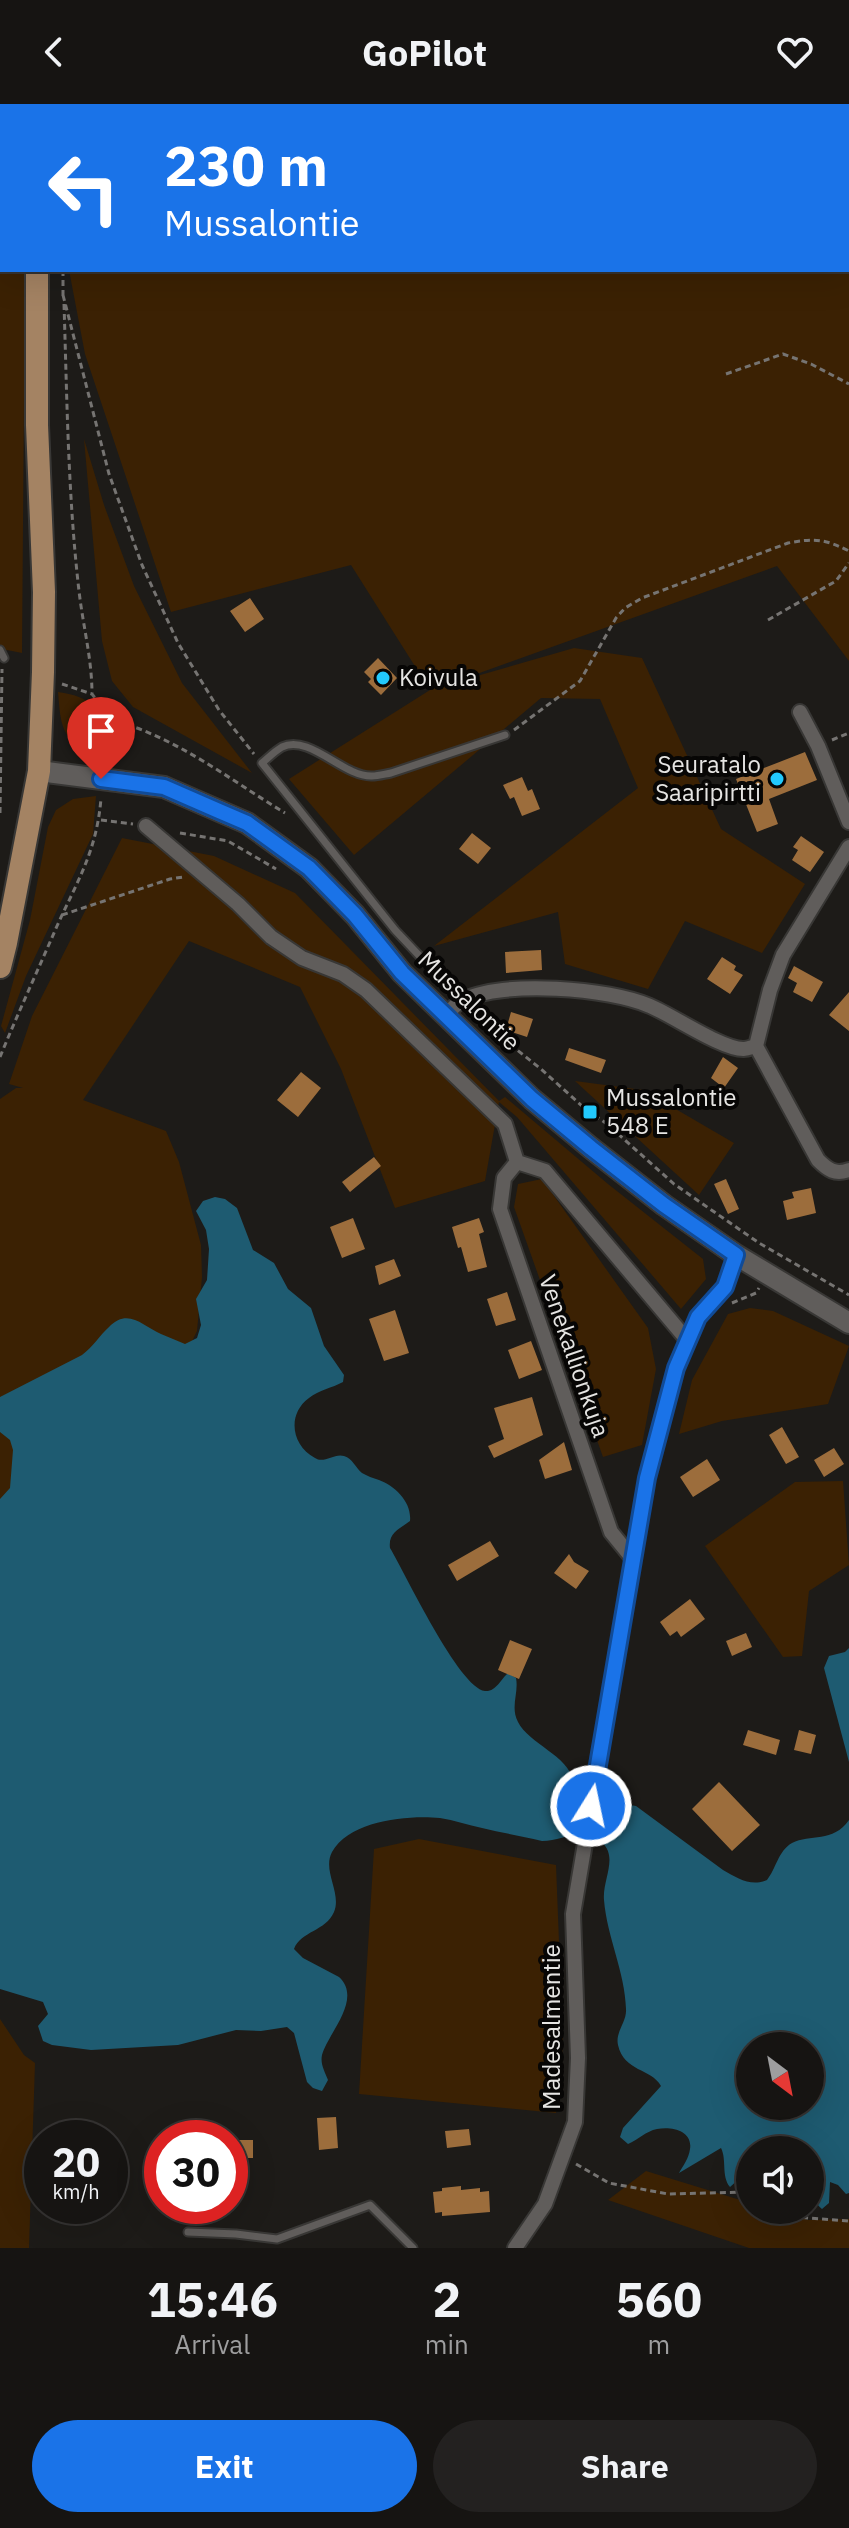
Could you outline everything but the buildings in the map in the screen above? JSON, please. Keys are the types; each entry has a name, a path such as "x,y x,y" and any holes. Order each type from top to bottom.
{"main road":[{"path":"0,967 39,771 44,592 37,441 37,272"},
{"name":"Mussalontie","path":"39,771 164,787 247,823 309,868 355,915 402,973 532,1099 664,1205 768,1276 849,1323"}],"street":[{"path":"800,712 818,746 849,822"},
{"path":"146,826 238,904 271,937 302,958 343,974 366,990 505,1124 517,1162 545,1171 688,1341"},
{"path":"849,847 783,955 770,990 756,1046 818,1160 827,1170 840,1173 849,1170"},
{"path":"445,1016 461,1000 496,990 532,988 619,995 649,1005 724,1043 744,1050 756,1046"},
{"name":"Venekallionkuja","path":"517,1162 504,1178 500,1209 611,1532 633,1559"},
{"name":"Madesalmentie","path":"515,2248 545,2204 575,2122 578,2058 573,1914 647,1478 676,1368 698,1317 725,1287 736,1255"}],"lane":[{"path":"461,1000 395,930 262,763 284,746 294,745 316,751 352,772 372,776 391,773 505,735"},
{"path":"188,2232 277,2239 370,2205 413,2248"}],"path":[{"path":"63,272 71,478 79,591 92,667 92,694"},
{"path":"63,295 109,474 142,565 178,643 219,710 262,763"},
{"path":"726,374 783,354 811,364 849,384"},
{"path":"516,729 580,681 616,618 625,608 642,598 788,543 824,540 849,551"},
{"path":"768,620 836,581 849,563"},
{"path":"0,813 2,654"},
{"path":"59,682 92,694 112,720 175,745 219,769 293,818"},
{"path":"106,754 112,720"},
{"path":"0,1057 85,868 95,840 101,794"},
{"path":"99,820 228,841 276,869"},
{"path":"62,915 170,879 203,874"},
{"path":"461,1000 674,1184 759,1243 849,1295"},
{"path":"708,1306 732,1303 756,1293 782,1255"},
{"path":"562,2156 609,2183 668,2194 736,2192"},
{"path":"824,2219 849,2221"}],"shaded area":[{"path":"0,272 25,272 22,653 7,650 0,654"},
{"path":"69,272 849,272 849,661 777,566 449,684 574,648 642,658 721,829 805,884 762,953 685,921 648,989 565,964 558,912 434,946 638,788 600,699 541,698 354,855 289,779 430,690 351,565 171,612 85,354"},
{"path":"84,439 134,586 182,683 252,773 133,707 112,681 102,641"},
{"path":"58,692 80,698 94,708 100,724 101,746 83,746 68,736 60,715"},
{"path":"96,796 93,834 26,976 5,1033 1,1026 30,920 48,827 56,810 73,799"},
{"path":"122,838 214,856 295,893 499,1101 505,1097 703,1259 706,1279 681,1309 517,1117 499,1102 485,1181 395,1208 341,1069 300,987 189,941 83,1100 166,1131 179,1162 201,1245 202,1277 197,1331 178,1370 0,1606 0,1099 16,1088 23,1088 9,1084 32,1016"},
{"path":"575,1081 643,1090 734,1143 699,1195"},
{"path":"542,1179 648,1328 656,1369 642,1445 603,1457 514,1207 518,1184"},
{"path":"750,1308 773,1311 849,1346 828,1404 722,1421 679,1434 692,1380 728,1314"},
{"path":"843,1481 849,1565 809,1591 802,1656 783,1657 705,1546 795,1482"},
{"path":"419,1839 556,1865 563,2044 556,2113 359,2094 374,1849"},
{"path":"0,2019 24,2055 35,2063 33,2120 24,2120 24,2224 30,2224 29,2248 0,2248"},
{"path":"646,2171 736,2199 736,2224 824,2224 824,2220 849,2219 849,2248 749,2248 608,2200"}],"water":[{"path":"215,1197 225,1199 237,1208 253,1250 274,1263 288,1289 311,1308 324,1346 344,1375 343,1382 317,1393 302,1405 295,1421 297,1438 307,1452 318,1460 340,1455 347,1457 362,1473 385,1483 401,1496 408,1507 410,1521 393,1535 390,1548 420,1603 447,1651 474,1685 489,1691 508,1673 516,1678 515,1711 518,1722 571,1773 573,1782 565,1794 572,1805 589,1813 636,1806 723,1870 755,1883 767,1880 783,1851 792,1843 829,1835 849,1820 849,2193 830,2182 829,2203 824,2207 824,2136 736,2136 736,2182 730,2187 721,2148 679,2173 690,2149 685,2134 669,2128 657,2129 628,2144 620,2137 623,2128 661,2086 657,2080 626,2060 618,2045 626,2009 623,1982 604,1900 609,1858 604,1844 589,1835 542,1841 427,1817 397,1819 366,1826 340,1841 332,1852 329,1867 336,1897 334,1912 325,1923 302,1938 294,1949 303,1958 339,1977 347,1995 342,2016 322,2055 328,2080 322,2091 307,2082 294,2033 287,2027 261,2031 236,2030 178,2045 91,2050 52,2045 43,2041 38,2026 48,2014 43,2002 0,1989 0,1499 10,1488 13,1450 10,1440 0,1432 0,1397 82,1355 116,1321 135,1320 185,1344 197,1338 201,1325 196,1299 207,1280 209,1249 206,1230 196,1211 203,1201"},
{"path":"849,1648 849,1762 824,1668 829,1656"}],"place":[{"name":"Koivula","path":"383,678"},
{"name":"Seuratalo Saaripirtti","path":"777,779"},
{"name":"Mussalontie 548 E","path":"590,1112"}],"route":[{"path":"101,779 164,787 247,823 309,868 355,915 402,973 532,1099 664,1205 736,1255 725,1287 698,1317 676,1368 647,1478 591,1806"}]}
